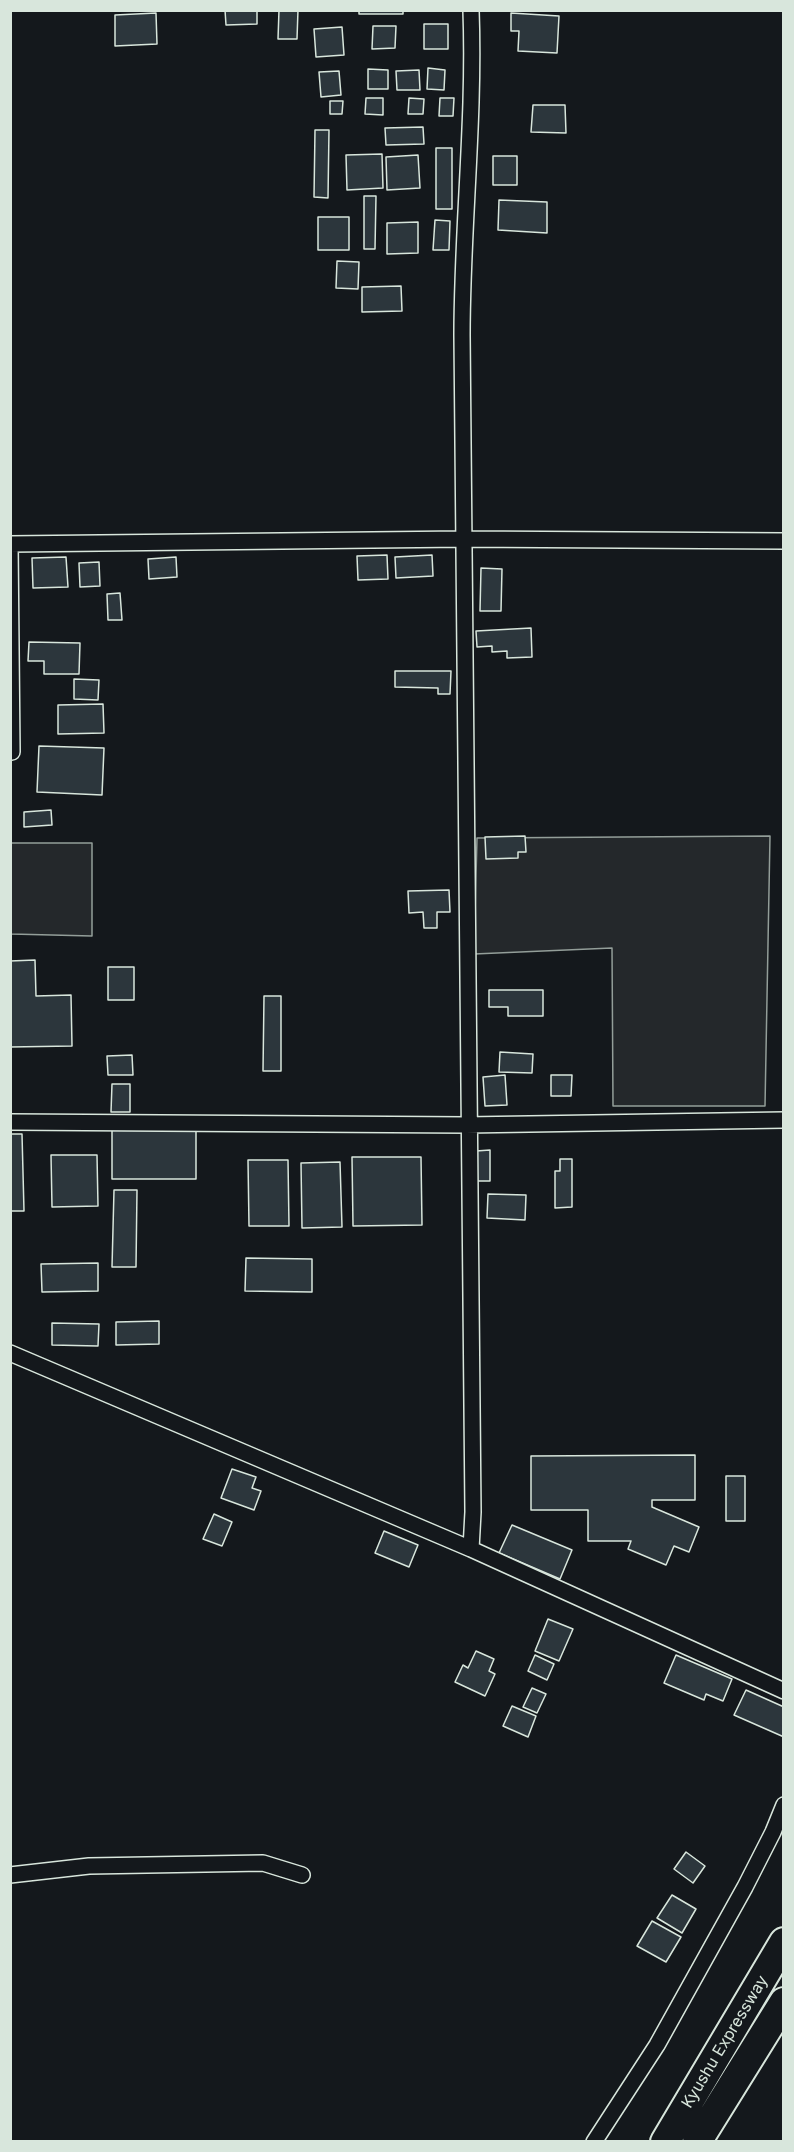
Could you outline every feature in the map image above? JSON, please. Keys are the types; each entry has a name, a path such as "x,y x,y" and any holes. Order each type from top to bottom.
{"highway":[{"name":"Kyushu Expressway","path":"665,2142 783,1942"},
{"name":"Kyushu Expressway","path":"697,2142 783,2002"}],"street":[{"path":"471,10 473,59 462,324 466,1125 473,1512 471,1549"},
{"path":"12,752 10,544 463,539 783,541"},
{"path":"10,1122 466,1125 783,1120"},
{"path":"10,1353 471,1549 783,1691"},
{"path":"594,2142 657,2045 745,1887 773,1832 783,1805"},
{"path":"10,1875 89,1866 252,1863 263,1863 302,1875"}],"shaded area":[{"path":"770,836 765,1106 613,1106 612,948 474,954 477,838"},
{"path":"11,843 92,843 92,936 11,934"}],"building":[{"path":"225,10 257,10 257,24 226,25"},
{"path":"279,10 298,10 297,39 278,39"},
{"path":"359,10 403,10 403,14 359,14"},
{"path":"156,13 157,44 115,46 115,15"},
{"path":"511,13 559,16 557,53 518,51 519,31 511,31"},
{"path":"424,24 448,24 448,49 424,49"},
{"path":"373,26 396,26 395,48 372,49"},
{"path":"342,27 344,55 316,57 314,29"},
{"path":"428,68 445,70 444,90 427,89"},
{"path":"368,69 388,70 388,89 368,89"},
{"path":"419,70 420,90 397,90 396,71"},
{"path":"339,71 341,95 321,97 319,72"},
{"path":"366,98 383,98 383,115 365,114"},
{"path":"409,98 424,99 423,114 408,114"},
{"path":"440,98 454,98 453,116 439,116"},
{"path":"330,101 343,101 342,114 330,114"},
{"path":"533,105 565,105 566,133 531,132"},
{"path":"423,127 424,144 386,145 385,128"},
{"path":"315,130 329,130 328,198 314,197"},
{"path":"436,148 452,148 452,209 436,209"},
{"path":"382,154 383,188 347,190 346,155"},
{"path":"418,155 420,188 387,190 386,157"},
{"path":"493,156 517,156 517,185 493,185"},
{"path":"364,196 376,196 375,249 364,249"},
{"path":"499,200 547,202 547,233 498,230"},
{"path":"318,217 349,217 349,250 318,250"},
{"path":"435,220 450,221 449,250 433,250"},
{"path":"418,222 418,253 387,254 387,223"},
{"path":"337,261 359,262 358,289 336,288"},
{"path":"401,286 402,311 362,312 362,287"},
{"path":"387,555 388,579 358,580 357,556"},
{"path":"432,555 433,576 396,578 395,557"},
{"path":"66,557 68,587 33,588 32,558"},
{"path":"176,557 177,577 149,579 148,559"},
{"path":"99,562 100,586 80,587 79,563"},
{"path":"481,568 502,569 501,611 480,611"},
{"path":"120,593 122,620 108,620 107,594"},
{"path":"531,628 532,657 507,658 507,651 492,652 492,646 477,647 476,631"},
{"path":"29,642 80,643 79,674 44,674 44,661 28,661"},
{"path":"395,671 451,671 450,694 438,694 438,688 395,687"},
{"path":"74,679 99,680 98,700 74,699"},
{"path":"103,704 104,733 58,734 58,705"},
{"path":"39,746 104,748 102,795 37,792"},
{"path":"51,810 52,825 24,827 24,812"},
{"path":"525,836 526,852 518,852 518,858 486,859 485,837"},
{"path":"449,890 450,912 437,912 437,928 424,928 423,912 409,913 408,891"},
{"path":"35,960 36,996 71,995 72,1046 10,1047 10,961"},
{"path":"108,967 134,967 134,1000 108,1000"},
{"path":"489,990 543,990 543,1016 508,1016 508,1007 489,1007"},
{"path":"264,996 281,996 281,1071 263,1071"},
{"path":"500,1052 533,1054 532,1073 499,1072"},
{"path":"132,1055 133,1075 108,1075 107,1056"},
{"path":"505,1075 507,1105 485,1106 483,1077"},
{"path":"551,1075 572,1075 571,1096 551,1096"},
{"path":"112,1084 130,1084 130,1112 111,1112"},
{"path":"112,1130 196,1130 196,1179 112,1179"},
{"path":"10,1134 22,1134 24,1211 10,1211"},
{"path":"490,1150 490,1181 476,1181 476,1151"},
{"path":"51,1155 97,1155 98,1206 52,1207"},
{"path":"352,1157 421,1157 422,1225 353,1226"},
{"path":"560,1159 572,1159 572,1207 555,1208 555,1171 560,1171"},
{"path":"248,1160 288,1160 289,1226 249,1226"},
{"path":"340,1162 342,1227 302,1228 301,1163"},
{"path":"114,1190 137,1190 136,1267 112,1267"},
{"path":"488,1194 526,1195 525,1220 487,1218"},
{"path":"246,1258 312,1259 312,1292 245,1291"},
{"path":"98,1263 98,1291 42,1292 41,1264"},
{"path":"159,1321 159,1344 116,1345 116,1322"},
{"path":"52,1323 99,1324 98,1346 52,1345"},
{"path":"695,1455 695,1500 652,1500 652,1507 699,1527 689,1552 674,1546 666,1565 628,1549 631,1541 588,1541 588,1510 531,1510 531,1456"},
{"path":"232,1469 256,1477 252,1488 261,1491 254,1510 221,1498"},
{"path":"726,1476 745,1476 745,1521 726,1521"},
{"path":"214,1514 232,1522 222,1546 203,1539"},
{"path":"512,1525 572,1550 560,1579 499,1553"},
{"path":"384,1531 418,1545 409,1567 375,1553"},
{"path":"548,1619 573,1629 559,1661 535,1651"},
{"path":"476,1651 494,1659 489,1671 495,1674 485,1696 455,1682 463,1665 468,1668"},
{"path":"535,1655 554,1664 547,1680 528,1671"},
{"path":"676,1655 732,1679 723,1701 706,1694 704,1700 664,1683"},
{"path":"532,1688 546,1694 537,1713 523,1707"},
{"path":"746,1690 784,1707 784,1737 734,1715"},
{"path":"512,1706 536,1716 528,1737 503,1726"},
{"path":"686,1852 705,1866 693,1883 674,1869"},
{"path":"672,1895 696,1909 682,1933 657,1918"},
{"path":"652,1921 681,1937 666,1962 637,1946"}]}
